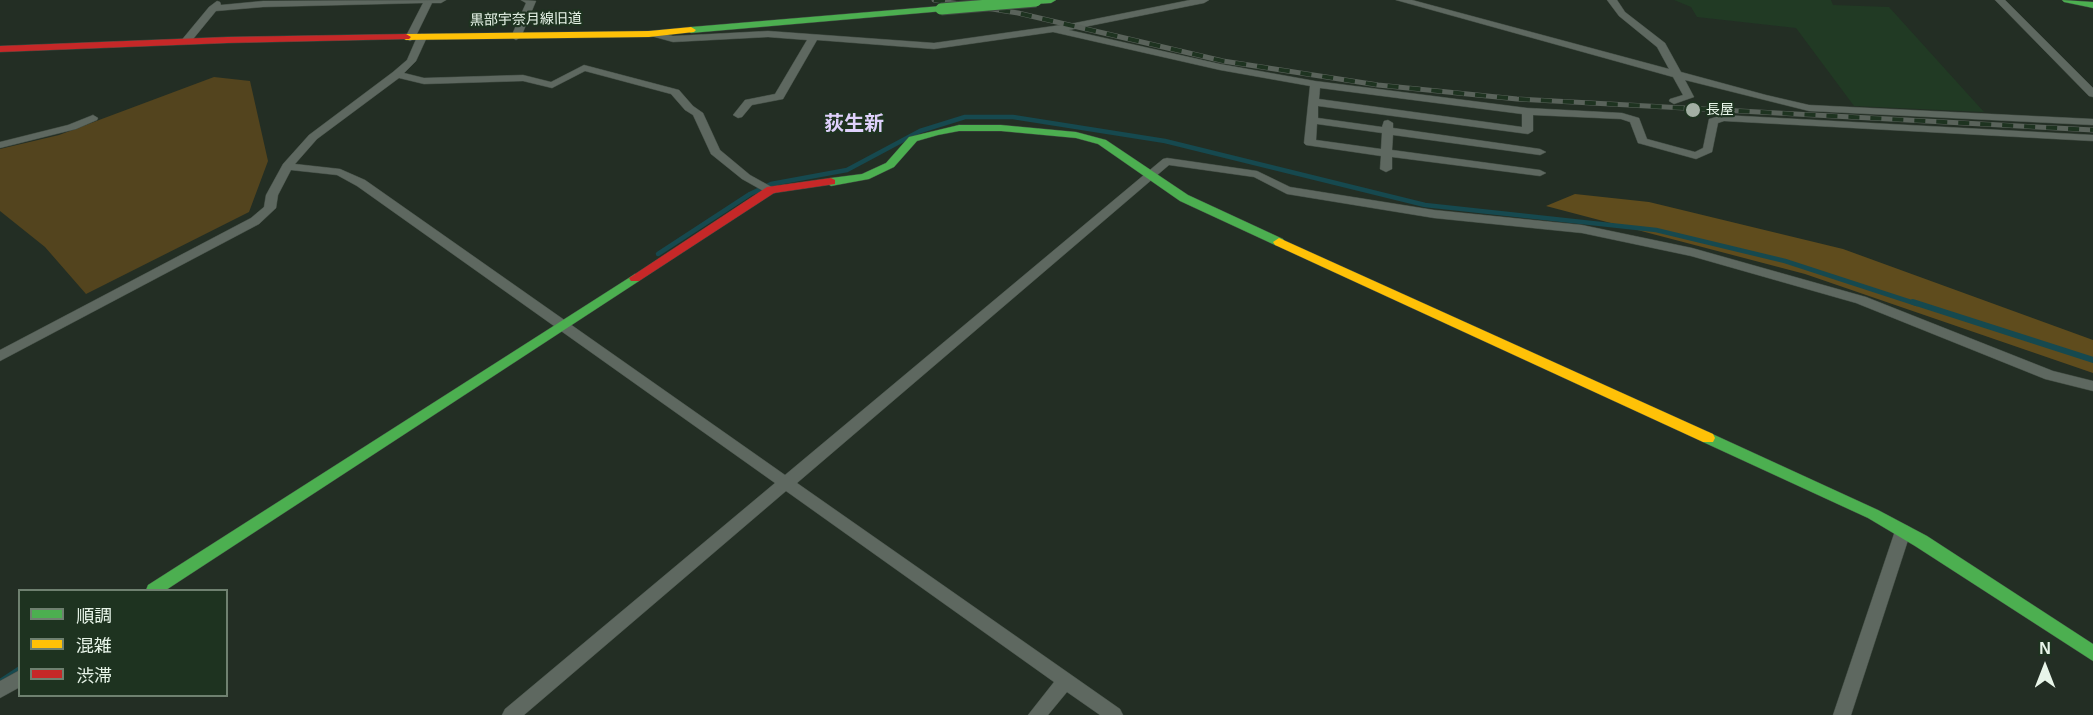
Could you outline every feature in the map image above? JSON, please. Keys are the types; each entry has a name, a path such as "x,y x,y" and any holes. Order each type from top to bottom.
{"street":[{"path":"185,42 221,0"},
{"path":"212,9 263,4 441,0"},
{"path":"516,37 531,0 526,0"},
{"name":"黒部宇奈月線旧道","path":"0,49 185,42 649,34 1051,0"},
{"path":"649,34 673,39 768,34 934,46 1052,29 1204,0"},
{"path":"1401,0 1809,108 2093,122"},
{"path":"1612,0 1622,14 1661,45 1689,97 1674,100"},
{"path":"2000,0 2093,94"},
{"path":"2067,0 2093,5"},
{"path":"0,356 255,221 270,208 272,195 287,166 313,137 397,74 411,60 416,37 429,1"},
{"path":"1052,29 1220,67 1315,84 1527,111 1622,116 1635,120 1642,141 1696,156 1708,150 1713,121 1723,118 2093,138"},
{"path":"738,115 749,102 779,97 813,38"},
{"path":"397,74 424,81 523,78 552,85 584,68 665,88 675,92 689,108 698,113 715,152 746,177 771,190"},
{"path":"1315,84 1310,143 1540,173"},
{"path":"1386,169 1390,94"},
{"path":"1314,102 1528,131 1527,111"},
{"path":"1456,162 1456,122 1462,116 1463,103"},
{"path":"0,145 72,127 93,118"},
{"path":"1312,120 1540,152"},
{"path":"157,589 771,190 865,177 890,165 913,139 959,128 1001,128 1077,135 1102,142 1151,173 1184,198 1862,509 1903,531 2093,653"},
{"path":"511,715 1167,160 1257,174 1287,190 1434,214 1582,229 1692,252 1861,300 2050,375 2093,386"},
{"path":"287,166 340,172 361,183 786,481 1114,715"},
{"path":"1842,715 1903,531"},
{"path":"0,690 18,679"},
{"path":"1037,715 1066,681"}],"shaded area":[{"path":"1674,0 1831,0 1833,5 1889,7 1984,112 1854,106 1796,28 1697,17 1691,7"},
{"path":"214,77 250,81 268,161 249,212 86,294 45,247 0,211 0,149 59,135"},
{"path":"1575,194 1649,202 1843,249 2093,340 2093,373 1805,274 1546,206"}],"waterway":[{"path":"658,254 750,194 771,184 847,170 920,131 965,117 1013,117 1165,141 1425,205 1656,230 1785,261 1917,304"},
{"path":"1913,302 2093,360"},
{"path":"0,682 18,670"}],"railway":[{"path":"934,0 1018,13 1223,61 1378,85 1517,99 2093,130"}],"traffic: fast":[{"path":"1036,1 1051,0"},
{"path":"2067,0 2093,5"},
{"path":"941,9 1036,1"},
{"path":"691,30 941,9"},
{"path":"831,182 865,177 890,165 913,139 936,132 959,128 1001,128 1076,135 1102,142 1184,198 1279,242"},
{"path":"156,589 635,278"},
{"path":"1708,438 1873,514 1921,541 2093,653"}],"traffic: slow":[{"path":"406,37 649,34 691,30"},
{"path":"1279,242 1708,438"}],"traffic: jam":[{"path":"0,49 227,40 406,37"},
{"path":"635,278 771,190 831,182"}],"place":[{"name":"長屋","path":"1693,110"}],"district":[{"name":"荻生新","path":"854,124"}]}
